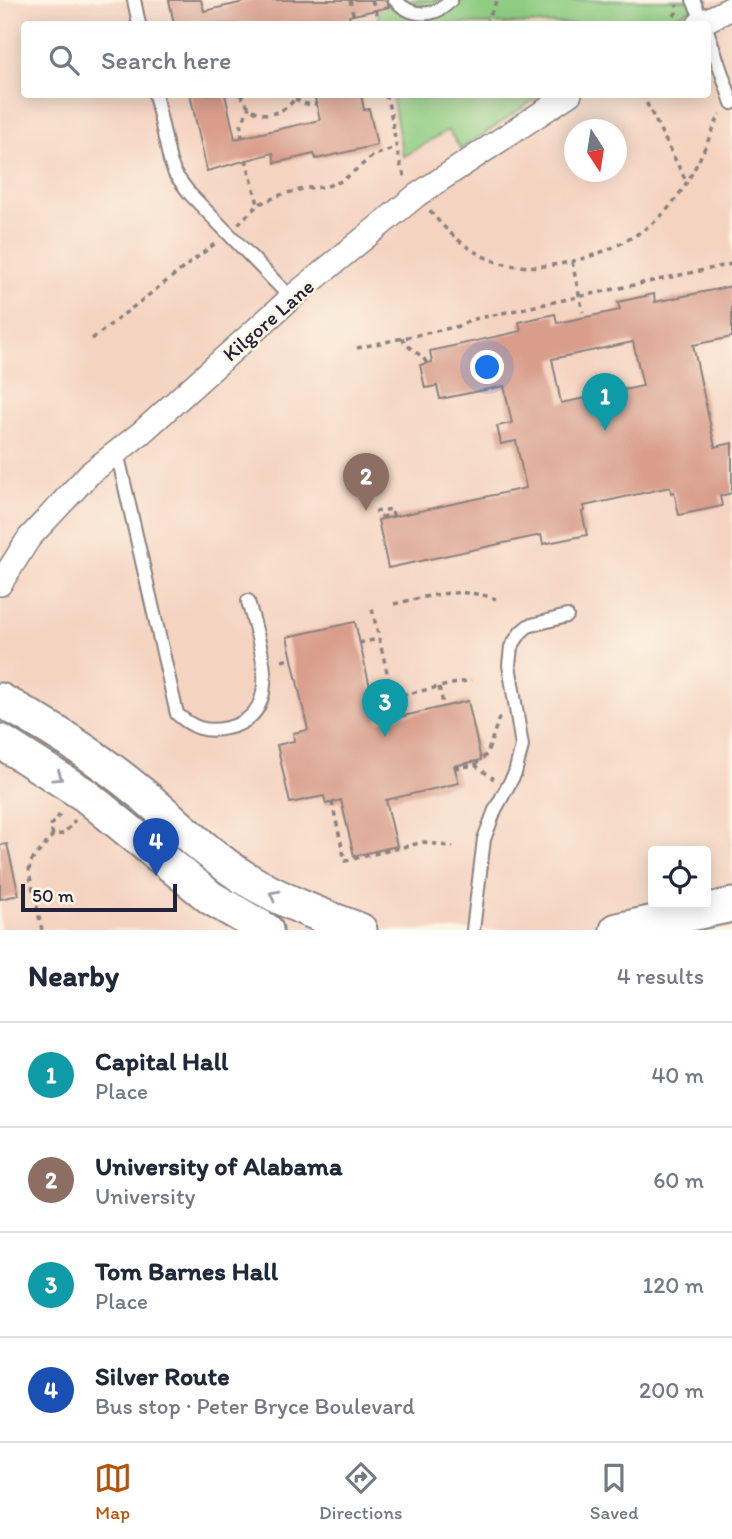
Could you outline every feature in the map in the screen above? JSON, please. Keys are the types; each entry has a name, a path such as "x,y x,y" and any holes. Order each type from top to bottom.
{"street":[{"path":"711,22 732,8"},
{"name":"Kilgore Lane","path":"0,584 29,538 89,474 141,433 291,298 417,195 564,98"},
{"path":"0,700 52,729 97,760 142,793 194,840 240,874 274,895 314,914 360,930"},
{"path":"0,741 85,795 211,898 266,930"},
{"path":"617,930 732,905"}],"lane":[{"path":"134,0 138,21"},
{"path":"396,0 410,12 421,14 441,9 451,0"},
{"path":"693,0 702,21"},
{"path":"711,45 732,103"},
{"path":"156,98 175,174 190,194 291,298"},
{"path":"117,452 177,714 193,727 214,731 238,726 254,712 265,691 265,673 248,601"},
{"path":"473,930 484,839 495,810 515,773 523,746 509,666 511,647 528,626 568,615"}],"path":[{"path":"350,0 356,21"},
{"path":"372,0 377,21"},
{"path":"487,21 497,0"},
{"path":"670,21 676,13 675,0"},
{"path":"243,98 257,113 276,114 286,110 295,98"},
{"path":"297,98 306,104 316,104"},
{"path":"386,98 394,118 399,163 417,195 454,237 475,252 498,262 523,265 572,262 618,245 643,229 663,213 679,195 719,114"},
{"path":"644,98 686,181"},
{"path":"242,138 241,126 249,107"},
{"path":"246,159 259,204"},
{"path":"572,262 583,312"},
{"path":"357,348 458,327 470,320 732,264"},
{"path":"402,338 411,350 426,359 427,363"},
{"path":"374,512 392,509 393,514 382,517 383,519"},
{"path":"394,604 443,593 461,592 483,594 496,599"},
{"path":"372,609 393,697 471,680"},
{"path":"359,643 379,639"},
{"path":"282,661 292,658"},
{"path":"439,687 444,707"},
{"path":"455,768 475,765 487,754 500,713"},
{"path":"475,765 495,779"},
{"path":"332,802 345,861 424,842 453,847"},
{"path":"53,835 51,826 63,811"},
{"path":"42,930 29,872 30,863 53,835 64,834 75,820"}],"shaded area":[{"path":"0,0 732,0 732,930 0,930"}],"green space":[{"path":"375,0 709,0 668,21 379,21"},
{"path":"393,98 537,98 461,149 448,130 403,157"}],"building":[{"path":"169,0 201,0 204,11 253,0 386,0 389,7 349,16 350,21 173,21"},
{"path":"191,98 226,98 235,139 320,120 315,98 362,98 364,110 369,109 377,145 316,159 314,154 275,163 273,153 207,171"},
{"path":"732,286 732,337 693,345 715,447 732,443 732,493 720,496 722,506 679,515 674,492 671,493 670,487 584,506 585,511 582,512 587,535 543,544 541,535 388,568 378,520 526,488 516,441 501,444 497,426 512,423 504,386 440,399 437,386 425,388 420,365 432,362 430,351 521,331 519,322 555,314 557,323 620,310 618,302 654,294 655,302","holes":["633,342 643,386 561,403 552,359"]},
{"path":"355,622 378,722 468,701 481,760 454,766 459,783 386,800 397,846 354,856 341,800 326,804 324,796 290,803 277,745 294,741 293,733 308,730 287,637"},
{"path":"7,844 19,895 0,899 0,845"}],"place":[{"name":"Capital Hall","path":"605,431"},
{"name":"University of Alabama","path":"366,511"},
{"name":"Tom Barnes Hall","path":"385,737"},
{"name":"Silver Route","path":"156,876"}]}
